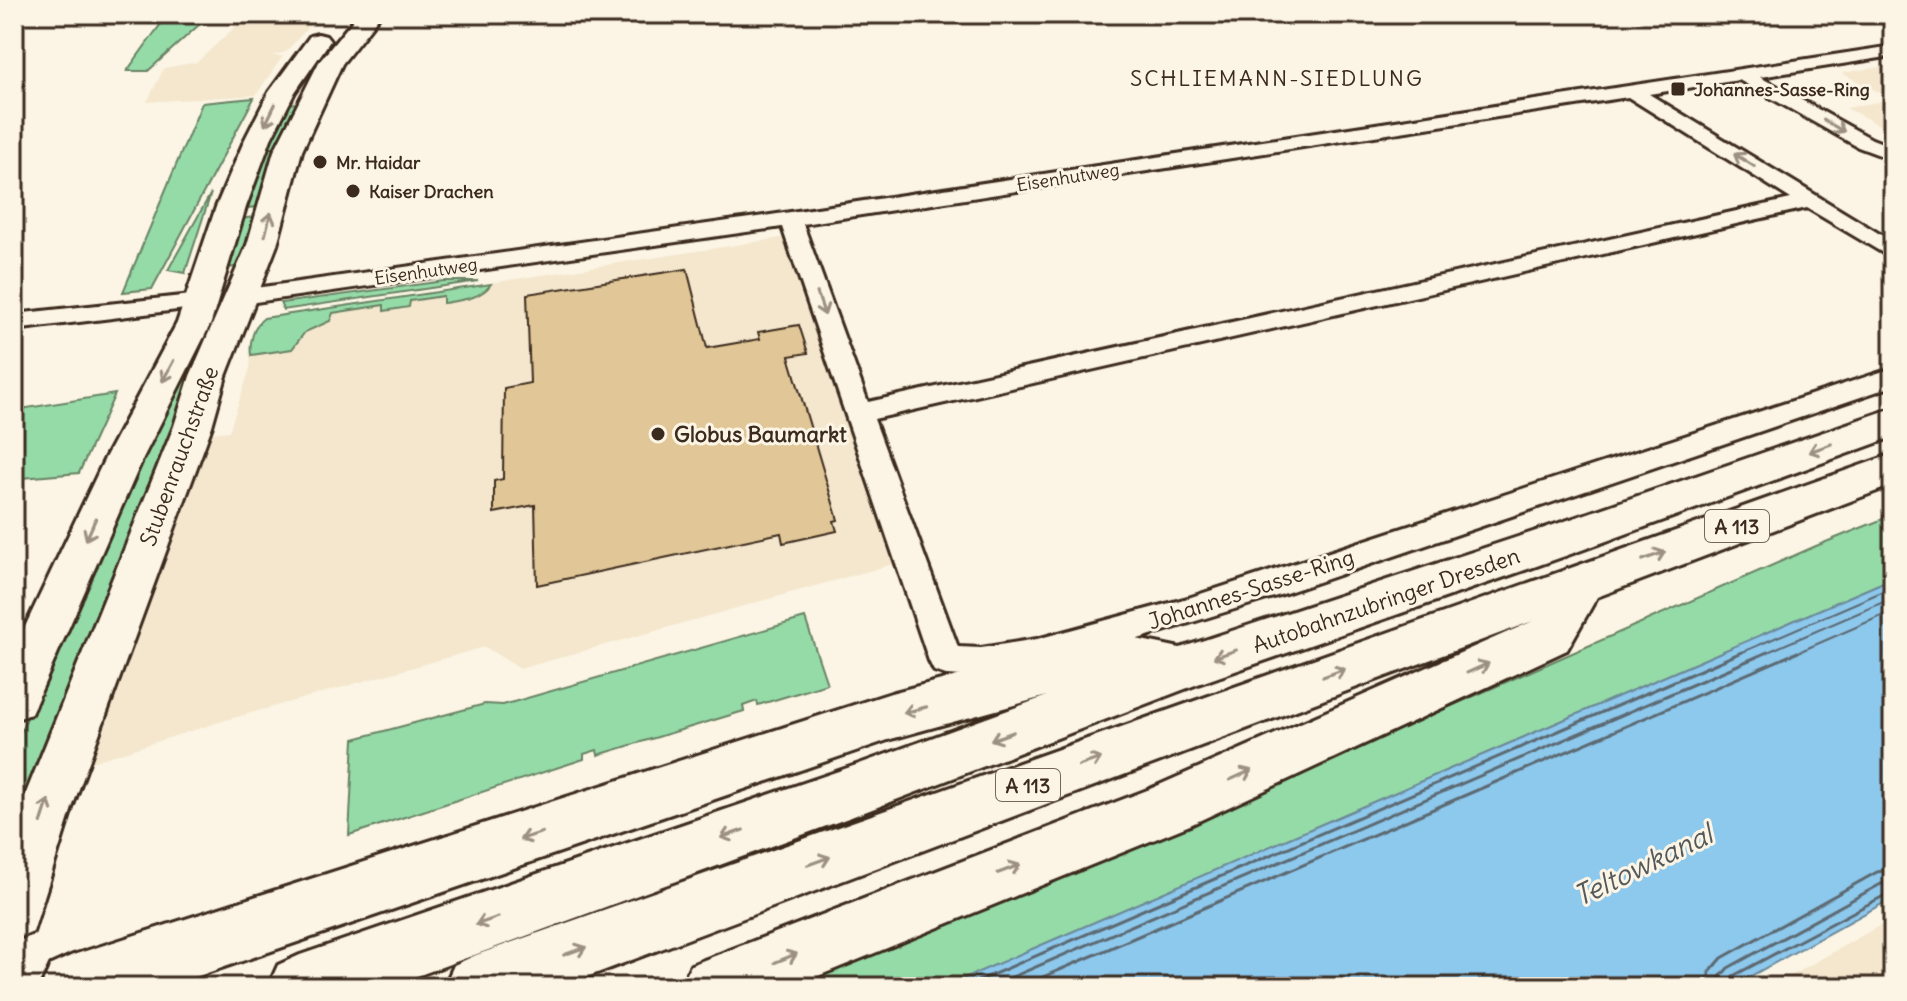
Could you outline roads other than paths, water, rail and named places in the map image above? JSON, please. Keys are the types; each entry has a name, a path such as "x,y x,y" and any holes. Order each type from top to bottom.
{"highway":[{"name":"A 113","path":"476,987 1586,556 1893,422"},
{"name":"A 113","path":"1586,556 1893,469"},
{"name":"Autobahnzubringer Dresden","path":"1180,669 1586,556"},
{"path":"713,987 1170,807 1550,636 1586,556"},
{"path":"73,987 891,716 1117,656 1180,669"},
{"name":"A 113","path":"300,987 862,788 1180,669"}],"main road":[{"name":"Stubenrauchstraße","path":"14,913 46,808 193,426 208,376 221,299 231,207 258,139 304,58 342,14"},
{"name":"Stubenrauchstraße","path":"14,700 124,458 194,323 221,299 262,245 288,151 312,98 331,62 370,14"}],"street":[{"name":"Eisenhutweg","path":"14,322 221,299 790,219 1893,51"},
{"path":"1742,74 1865,143 1893,154"},
{"path":"1631,91 1893,252"},
{"path":"859,413 1810,201"},
{"name":"Johannes-Sasse-Ring","path":"790,219 946,661 958,666 1002,661 1076,643 1234,596 1893,377"}],"water":[{"name":"Teltowkanal","path":"1893,578 1893,898 1731,987 944,987"}],"place":[{"name":"Johannes-Sasse-Ring","path":"1678,89"},
{"name":"Mr. Haidar","path":"320,162"},
{"name":"Kaiser Drachen","path":"353,191"},
{"name":"Globus Baumarkt","path":"658,434"}],"district":[{"name":"SCHLIEMANN-SIEDLUNG","path":"1277,78"}]}
